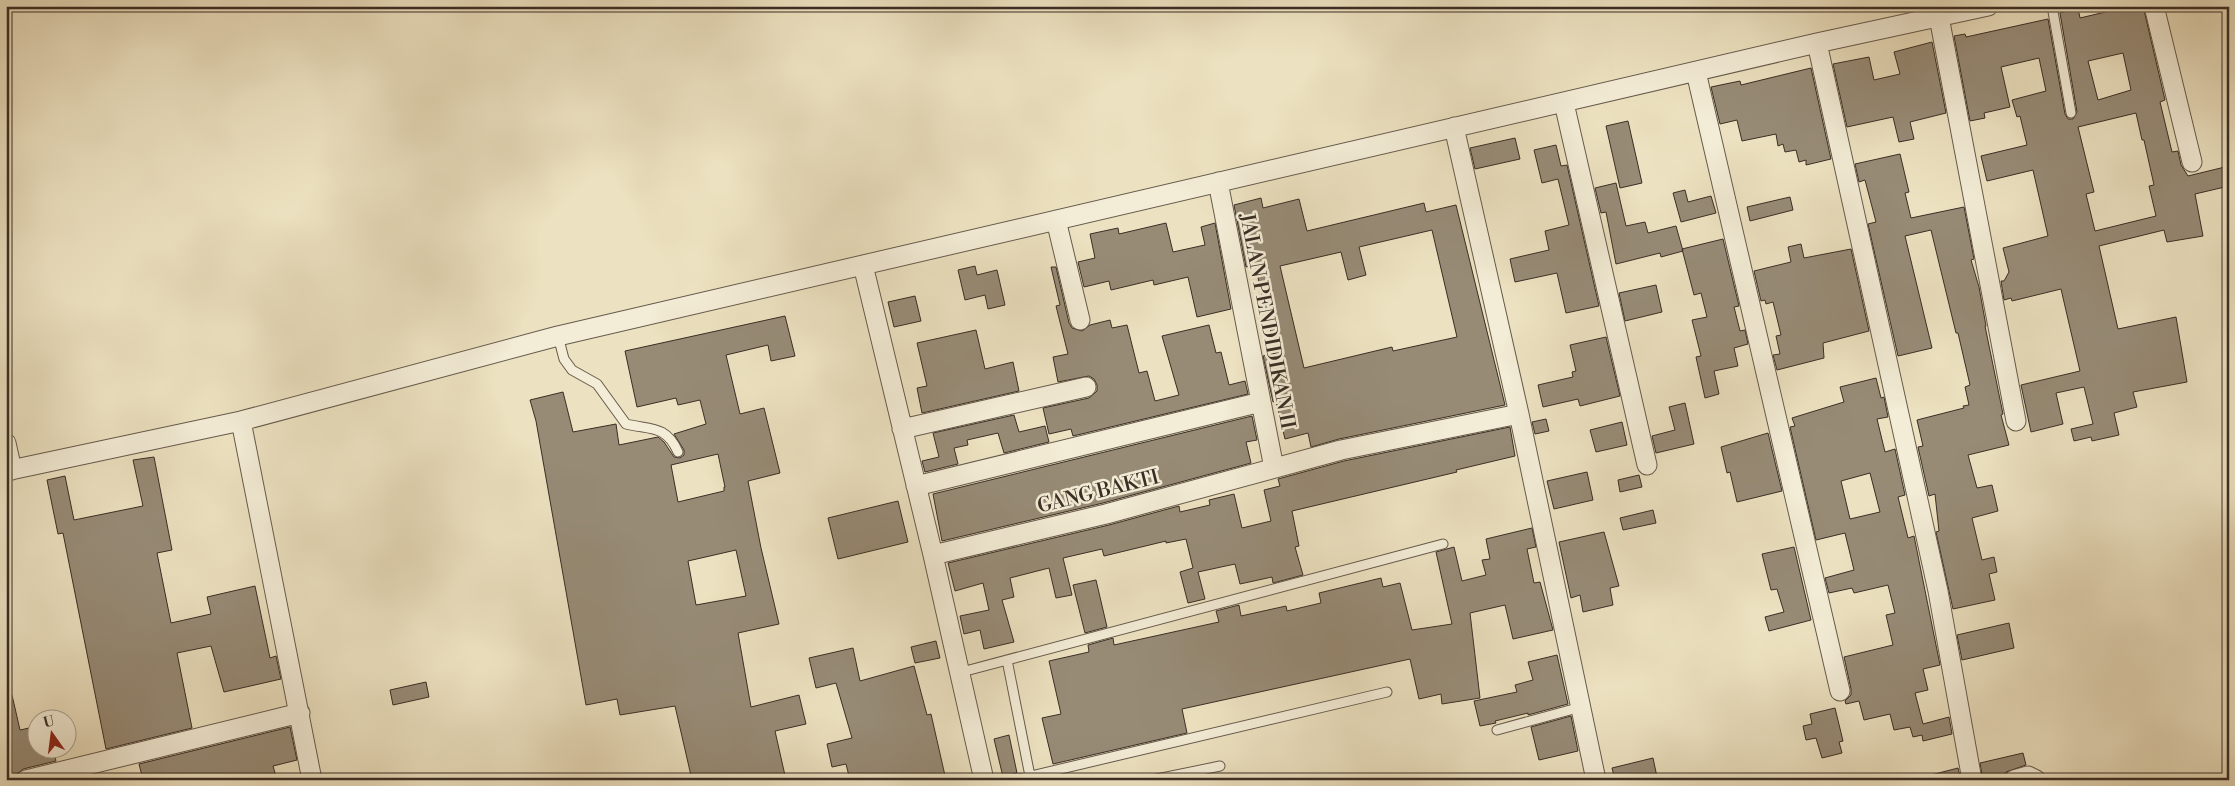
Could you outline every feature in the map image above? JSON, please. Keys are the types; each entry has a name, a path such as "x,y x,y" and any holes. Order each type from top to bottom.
{"street":[{"path":"6,443 9,470 241,421 558,336 1817,43 1988,6"},
{"path":"2154,6 2192,162"},
{"path":"1939,17 2016,421"},
{"path":"1817,43 1936,581 1972,780"},
{"path":"1696,72 1840,691"},
{"path":"1564,103 1647,465"},
{"path":"1454,127 1519,414 1596,780"},
{"name":"JALAN PENDIDIKAN II","path":"1218,182 1274,468"},
{"path":"1056,220 1080,320"},
{"path":"863,265 933,555 958,673 984,780"},
{"path":"902,429 1086,387"},
{"path":"916,486 1261,402"},
{"name":"GANG BAKTI","path":"933,555 1106,514 1341,450 1519,414"},
{"path":"241,421 312,780"},
{"path":"26,780 300,713"},
{"path":"2014,780 2028,776 2036,780"}],"lane":[{"path":"2052,6 2071,113"},
{"path":"558,336 564,359 572,370 597,384 626,424 661,430 673,441 678,452"},
{"path":"958,673 1443,544"},
{"path":"1007,660 1030,776"},
{"path":"1014,780 1387,692"},
{"path":"1497,730 1581,707"},
{"path":"1152,780 1220,766"}],"building":[{"path":"2113,6 2143,6 2165,100 2160,102 2172,152 2178,151 2181,165 2188,176 2229,166 2229,186 2195,194 2203,236 2167,242 2164,230 2099,246 2118,329 2176,317 2187,382 2133,392 2137,407 2114,413 2119,435 2092,441 2091,437 2074,441 2071,429 2093,424 2084,387 2056,393 2063,424 2031,432 2021,385 2080,371 2061,289 2012,301 2011,298 2004,300 2001,281 2004,281 2009,272 2003,248 2048,236 2033,170 1987,181 1981,156 2027,145 2020,116 2017,117 2012,100 2046,91 2039,58 2001,67 2010,107 1984,113 1985,118 1970,121 1954,36 1965,34 1966,37 2048,19 2065,114 2068,119 2073,119 2077,112 2060,13 2078,8 2080,18 2114,10","holes":["2123,53 2131,90 2098,100 2088,61","2136,113 2154,185 2149,186 2156,216 2095,231 2086,194 2094,192 2078,127"]},
{"path":"1932,42 1946,113 1910,122 1914,139 1899,142 1893,117 1847,127 1833,64 1869,57 1874,80 1900,74 1894,52"},
{"path":"1811,68 1831,159 1806,165 1806,160 1799,162 1796,150 1785,152 1783,144 1778,146 1776,134 1742,141 1737,120 1720,124 1711,87 1740,81 1741,85"},
{"path":"1628,121 1642,183 1620,188 1606,126"},
{"path":"1515,138 1520,159 1475,169 1470,148"},
{"path":"1556,145 1561,166 1567,165 1599,306 1566,313 1557,273 1515,282 1510,259 1549,250 1545,231 1569,225 1558,179 1542,183 1534,150"},
{"path":"1900,154 1909,192 1905,193 1911,218 1964,207 1974,259 1971,260 1979,287 2003,414 2001,415 2009,445 1968,455 1977,488 1992,485 1998,511 1972,518 1982,560 1994,557 1997,572 1989,574 1995,600 1953,609 1936,532 1939,531 1935,494 1929,496 1918,447 1923,446 1917,420 1969,405 1965,387 1970,385 1931,230 1905,236 1932,348 1898,356 1868,224 1876,222 1865,180 1859,182 1855,164"},
{"path":"1616,183 1626,226 1645,222 1648,233 1676,226 1683,251 1661,257 1660,253 1616,264 1606,212 1601,213 1595,188"},
{"path":"1685,190 1688,202 1711,196 1716,213 1681,222 1673,193"},
{"path":"1790,197 1793,210 1750,221 1747,207"},
{"path":"1261,198 1263,208 1299,199 1307,231 1424,203 1426,212 1456,205 1505,405 1339,439 1311,447 1308,433 1285,439 1276,401 1273,402 1263,356 1276,353 1255,265 1246,267 1234,205","holes":["1432,230 1457,337 1393,351 1392,347 1304,368 1280,266 1341,252 1348,280 1366,275 1359,247"]},
{"path":"1166,223 1173,252 1205,245 1201,227 1215,223 1231,309 1197,317 1188,277 1154,285 1153,280 1111,290 1109,281 1084,287 1078,262 1095,258 1090,234 1118,228 1119,234"},
{"path":"1723,239 1739,306 1734,307 1740,331 1745,330 1748,344 1734,348 1738,366 1714,371 1719,394 1705,398 1696,357 1701,356 1692,320 1707,317 1701,293 1694,295 1682,249"},
{"path":"1801,244 1804,258 1851,249 1869,331 1823,343 1824,358 1777,370 1773,355 1780,354 1776,336 1781,335 1773,302 1766,304 1765,300 1761,301 1754,271 1791,262 1788,247"},
{"path":"975,266 977,275 997,270 1005,305 988,309 985,295 965,300 958,270"},
{"path":"1051,267 1056,267 1069,323 1072,328 1082,331 1090,325 1110,320 1112,328 1127,325 1139,373 1147,371 1155,401 1179,395 1162,336 1209,325 1216,353 1221,352 1229,385 1245,381 1248,394 1073,436 1071,429 1049,434 1043,408 1089,398 1097,391 1094,379 1089,376 1058,382 1053,357 1068,354 1056,306 1060,305"},
{"path":"1656,285 1662,312 1625,321 1619,293"},
{"path":"915,296 921,321 894,327 888,302"},
{"path":"785,316 795,356 771,361 768,345 726,355 740,414 764,408 780,473 748,481 779,624 738,633 751,707 799,695 806,724 775,731 786,780 692,780 675,706 620,715 617,699 586,705 536,421 530,400 563,392 573,432 616,424 619,445 658,437 664,442 674,457 680,458 684,455 684,450 674,434 706,424 700,400 678,405 676,398 637,407 625,351","holes":["718,454 725,487 724,491 678,502 671,465","736,550 746,596 696,605 688,561"]},
{"path":"976,330 985,369 1013,362 1019,391 922,413 917,388 927,386 917,343"},
{"path":"1606,337 1620,396 1580,406 1578,399 1543,407 1538,385 1573,377 1572,372 1576,371 1570,345"},
{"path":"1876,378 1881,398 1884,397 1888,417 1877,419 1885,452 1895,449 1905,495 1898,497 1908,538 1914,536 1940,665 1923,669 1928,690 1915,693 1923,724 1949,717 1952,734 1923,741 1922,735 1913,737 1910,727 1894,730 1890,714 1864,720 1859,701 1846,704 1845,701 1851,695 1851,689 1844,657 1893,645 1886,615 1895,613 1888,585 1854,593 1852,588 1829,593 1825,578 1854,570 1845,533 1816,540 1790,427 1795,426 1792,418 1844,402 1840,387","holes":["1870,473 1880,512 1850,519 1841,481"]},
{"path":"1685,403 1694,444 1656,453 1652,436 1675,430 1669,407"},
{"path":"1014,415 1019,432 1045,426 1049,442 1004,453 998,433 967,440 968,445 954,448 958,464 925,472 922,461 939,457 933,433"},
{"path":"1252,416 1257,440 1246,442 1251,463 1103,503 942,541 933,494"},
{"path":"1546,419 1549,431 1535,434 1532,422"},
{"path":"1622,422 1627,445 1596,452 1590,430"},
{"path":"1510,427 1515,456 1456,470 1457,472 1292,511 1299,546 1295,547 1303,575 1273,583 1272,577 1240,584 1235,564 1198,572 1205,599 1188,603 1180,572 1193,568 1186,539 1166,543 1166,541 1104,556 1102,549 1063,558 1072,595 1056,598 1049,568 1010,578 1014,597 1002,600 1014,642 984,649 980,630 964,634 960,616 989,610 983,583 955,591 948,563 1109,525 1179,506 1180,512 1210,505 1209,500 1234,494 1242,528 1271,521 1264,490 1280,486 1278,479 1344,461"},
{"path":"1768,433 1782,491 1737,502 1730,472 1727,473 1721,447"},
{"path":"154,457 172,550 157,553 171,623 211,614 207,597 255,586 270,658 276,656 281,679 224,692 211,646 177,653 192,728 106,749 63,533 58,534 47,480 65,476 74,520 143,506 133,460"},
{"path":"1587,472 1593,500 1554,509 1547,481"},
{"path":"1639,475 1642,487 1620,492 1618,480"},
{"path":"898,501 908,542 838,559 828,518"},
{"path":"1653,510 1656,523 1623,530 1620,518"},
{"path":"1532,528 1536,547 1527,549 1534,583 1540,582 1553,630 1513,639 1505,605 1470,613 1480,698 1442,704 1441,694 1419,699 1410,659 1182,709 1187,733 1053,764 1042,718 1061,714 1049,661 1089,652 1088,645 1113,638 1114,645 1219,622 1216,611 1239,605 1241,616 1286,606 1287,611 1321,603 1319,593 1381,578 1383,587 1400,583 1412,630 1452,624 1436,552 1454,547 1462,581 1486,575 1482,560 1490,559 1486,539"},
{"path":"1604,532 1619,586 1610,588 1613,605 1583,612 1580,595 1571,598 1559,542"},
{"path":"1794,547 1811,620 1769,631 1765,617 1784,612 1777,589 1771,590 1762,554"},
{"path":"1096,580 1107,627 1085,633 1073,585"},
{"path":"2009,623 2014,648 1962,660 1957,635"},
{"path":"936,641 940,658 915,663 911,647"},
{"path":"853,648 860,681 914,666 927,715 931,714 946,780 850,780 846,764 832,767 827,744 852,738 836,683 816,688 809,658"},
{"path":"1557,655 1568,704 1480,726 1474,701 1517,692 1515,685 1533,680 1528,662"},
{"path":"426,682 429,697 393,705 390,690"},
{"path":"6,695 12,695 20,730 28,728 28,758 55,758 56,761 23,769 16,775 6,777"},
{"path":"1835,708 1843,741 1839,742 1842,753 1822,758 1816,738 1806,740 1803,726 1812,724 1810,714"},
{"path":"1571,716 1578,751 1539,760 1531,727"},
{"path":"290,727 297,760 273,766 277,780 143,780 139,764"},
{"path":"1009,735 1017,773 1003,777 994,739"},
{"path":"2023,753 2026,765 2006,772 2003,780 1983,780 1980,763"},
{"path":"1653,758 1657,777 1647,780 1615,780 1612,768"},
{"path":"1958,768 1961,780 1932,780 1931,775"}]}
